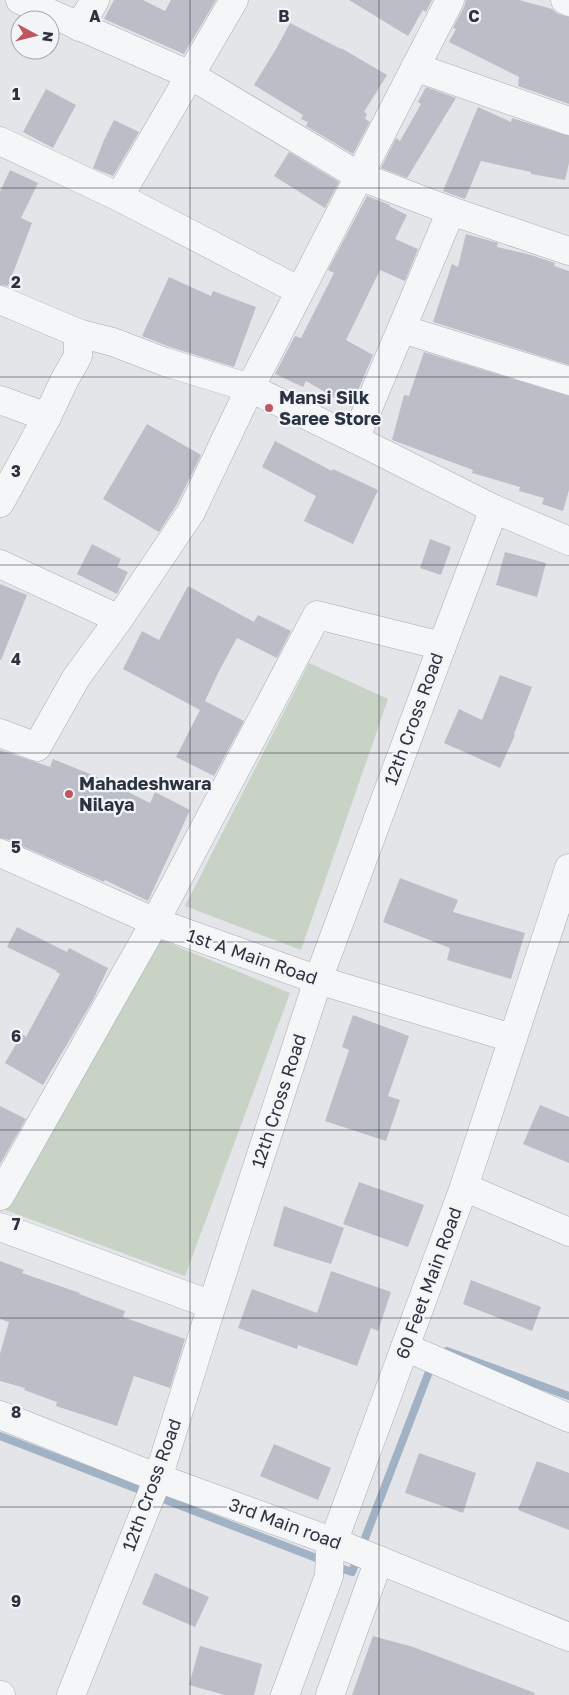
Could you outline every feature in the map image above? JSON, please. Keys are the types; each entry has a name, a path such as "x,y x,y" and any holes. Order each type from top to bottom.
{"street":[{"path":"20,0 190,75 359,176 450,211 569,251"},
{"path":"79,27 95,0"},
{"path":"119,197 234,0"},
{"path":"0,732 38,747 76,678 119,620 191,512 250,388 450,0"},
{"path":"565,0 569,2"},
{"path":"415,67 569,121"},
{"path":"0,142 119,197 300,291"},
{"path":"356,439 450,211"},
{"path":"0,300 78,333 113,342 165,362 250,388 494,509 569,540"},
{"path":"402,329 569,381"},
{"path":"0,503 78,356 78,333"},
{"path":"0,400 47,417"},
{"name":"12th Cross Road","path":"71,1695 158,1478 212,1305 318,980 494,509"},
{"path":"0,564 119,620"},
{"path":"0,1196 155,922 317,615 442,646"},
{"name":"1st A Main Road","path":"0,853 155,922 318,980 512,1038"},
{"name":"60 Feet Main Road","path":"285,1695 349,1555 425,1355 464,1187 569,868"},
{"path":"464,1187 569,1232"},
{"path":"0,1226 212,1305"},
{"path":"425,1355 569,1418"},
{"name":"3rd Main road","path":"0,1415 349,1555 569,1637"},
{"path":"330,1695 349,1555"}],"shaded area":[{"path":"309,663 388,699 301,950 185,906"},
{"path":"159,939 290,993 185,1276 5,1210"}],"building":[{"path":"114,0 143,0 165,11 171,0 216,0 184,54 104,19"},
{"path":"349,0 432,0 426,12 423,10 408,36"},
{"path":"466,0 519,0 552,9 558,14 569,17 569,104 518,86 519,77 449,42 456,29 453,28"},
{"path":"290,23 341,48 387,75 364,112 367,114 365,119 370,122 353,154 306,126 308,122 301,119 303,115 254,85"},
{"path":"426,87 456,98 407,178 381,168 396,138 400,141 421,104 418,102"},
{"path":"46,89 76,105 53,148 23,132"},
{"path":"478,107 511,122 512,118 569,136 569,163 565,180 531,174 531,172 481,161 465,199 443,191"},
{"path":"114,120 139,132 113,176 93,168"},
{"path":"289,152 339,182 325,208 274,176"},
{"path":"10,170 38,183 21,218 32,223 8,286 0,285 0,192"},
{"path":"367,196 390,205 407,215 395,239 418,249 405,281 380,270 346,340 373,355 351,407 306,381 303,387 275,374 295,336 301,338 334,273 328,270"},
{"path":"466,234 498,243 497,247 555,263 554,266 569,271 569,365 433,322 452,264 458,267"},
{"path":"169,277 211,296 213,291 256,307 234,367 142,336"},
{"path":"424,352 569,396 569,490 563,511 542,504 544,498 519,491 520,487 472,473 473,470 392,440 404,395 409,396"},
{"path":"147,424 201,455 177,504 159,532 103,499"},
{"path":"275,441 332,471 333,469 378,490 353,544 304,521 316,496 262,467"},
{"path":"430,539 451,547 441,575 420,568"},
{"path":"92,544 121,559 117,567 128,572 117,594 77,574"},
{"path":"505,552 546,563 537,597 496,585"},
{"path":"0,584 27,595 1,660 0,660"},
{"path":"188,586 254,622 258,615 291,631 277,658 237,638 219,671 205,701 244,721 214,776 176,757 200,710 123,669 142,631 159,640"},
{"path":"500,675 532,687 515,735 500,768 444,743 459,709 482,720"},
{"path":"0,750 50,767 53,759 102,779 150,803 155,792 190,810 148,901 105,880 104,882 0,838"},
{"path":"400,878 458,900 453,912 525,933 511,979 447,960 450,948 383,922"},
{"path":"17,927 67,952 69,948 108,968 93,1000 43,1085 5,1063 22,1034 26,1037 60,974 7,947"},
{"path":"353,1015 409,1036 388,1096 400,1100 386,1141 325,1121 349,1050 342,1047"},
{"path":"540,1105 569,1117 569,1163 523,1144"},
{"path":"0,1106 26,1119 0,1164"},
{"path":"359,1182 424,1205 408,1247 343,1224"},
{"path":"284,1206 344,1228 331,1264 273,1246"},
{"path":"0,1261 24,1270 22,1273 125,1311 123,1317 185,1339 170,1388 134,1376 117,1426 56,1406 57,1402 24,1390 25,1388 0,1381 0,1354 9,1322 0,1319"},
{"path":"331,1271 391,1292 378,1331 371,1328 357,1366 298,1345 297,1349 238,1328 252,1289 317,1313"},
{"path":"471,1280 541,1307 532,1331 463,1304"},
{"path":"274,1444 331,1468 318,1500 260,1476"},
{"path":"419,1453 476,1473 463,1513 405,1493"},
{"path":"537,1461 569,1473 569,1530 518,1510"},
{"path":"155,1573 209,1597 195,1627 142,1604"},
{"path":"373,1636 413,1647 535,1693 534,1695 352,1695"},
{"path":"200,1646 262,1664 254,1695 225,1695 189,1685"}],"waterway":[{"path":"447,1351 569,1396"},
{"path":"335,1566 352,1572 432,1364"},
{"path":"0,1436 324,1561"}],"place":[{"name":"Mansi Silk Saree Store","path":"269,408"},
{"name":"Mahadeshwara Nilaya","path":"69,794"}]}
